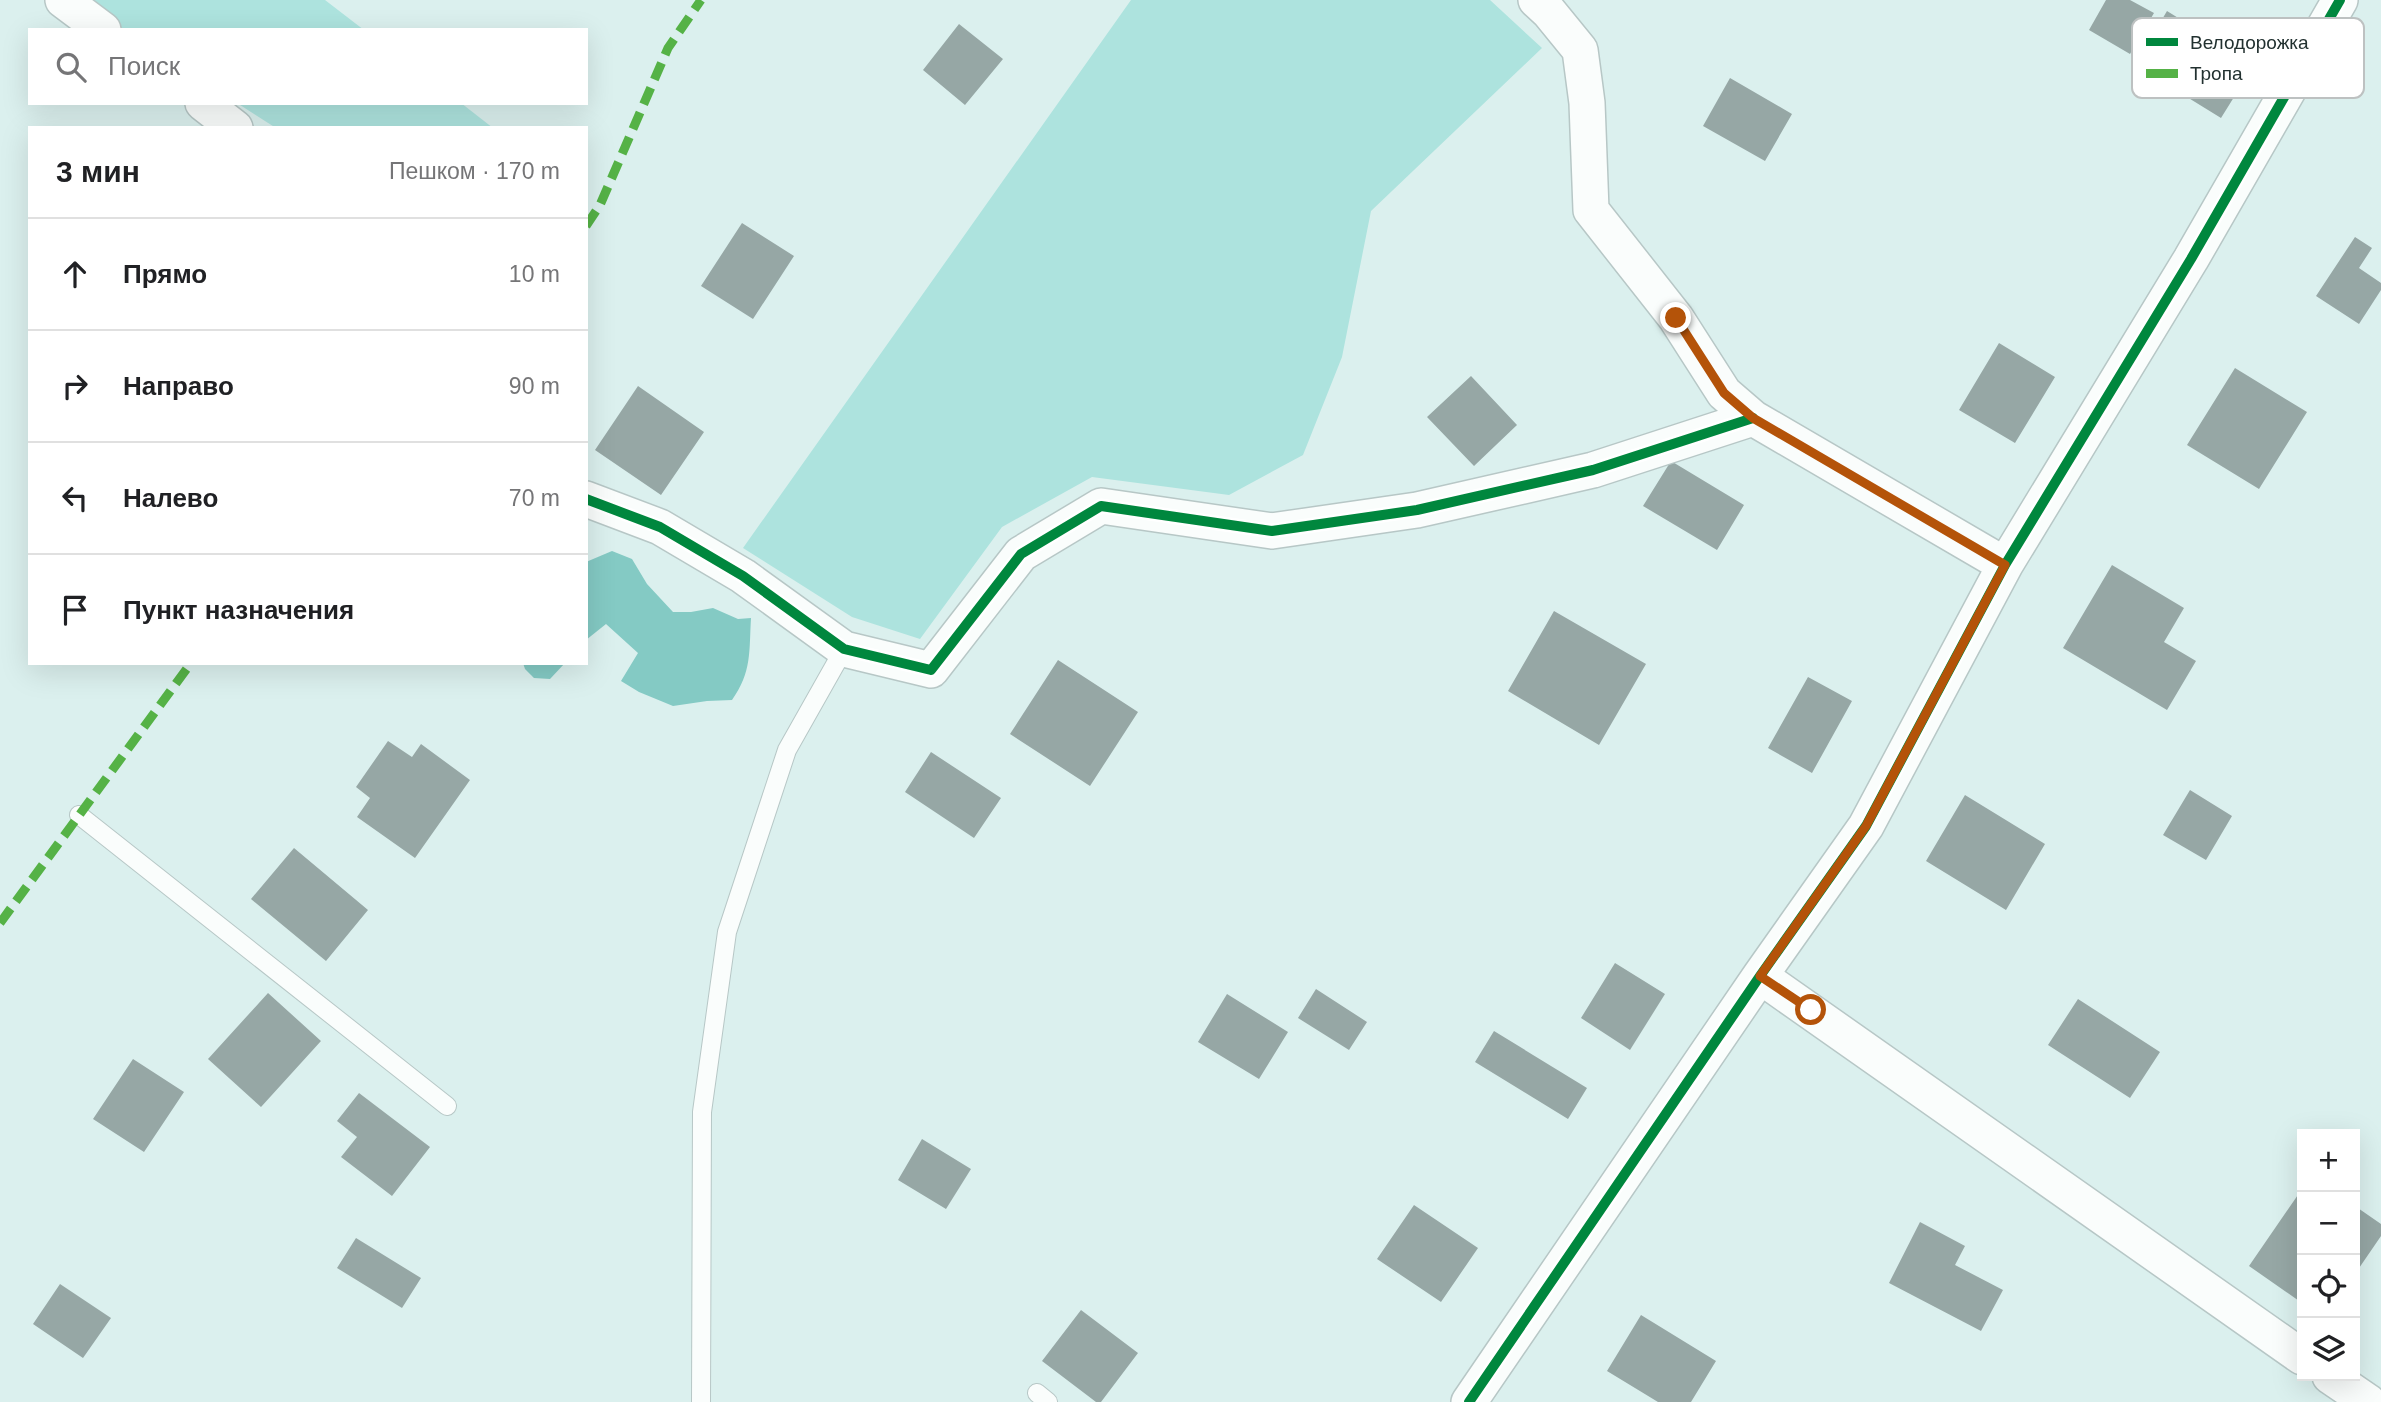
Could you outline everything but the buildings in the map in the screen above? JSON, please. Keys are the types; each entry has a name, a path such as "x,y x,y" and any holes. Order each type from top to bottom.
{"street":[{"path":"62,0 100,28"},
{"path":"1536,0 1580,50 1587,103 1591,210 1676,318 1724,393 1753,418 2005,565"},
{"path":"2330,18 2340,0"},
{"path":"1469,1402 1760,976 1866,826 2005,565 2191,259 2284,98"},
{"path":"206,105 233,126"},
{"path":"588,500 660,527 743,576 844,649 931,670 1021,554 1101,506 1272,531 1417,510 1593,470 1753,418"},
{"path":"1760,976 2297,1353"},
{"path":"2337,1381 2368,1402"}],"lane":[{"path":"701,1402 702,1112 727,932 787,750 844,649"},
{"path":"79,815 447,1106"}],"shaded area":[{"path":"83,0 325,0 361,28 122,28"},
{"path":"1131,0 1490,0 1542,48 1371,211 1342,357 1303,455 1229,495 1092,477 1002,527 920,639 852,617 743,548"},
{"path":"240,105 464,105 490,126 273,126"},
{"path":"612,551 632,559 647,584 673,612 713,608 738,619 751,618 746,670 732,700 673,706 639,692 621,681 638,653 606,624 588,638 588,561"},
{"path":"524,665 563,665 550,679 534,678"}],"marked path":[{"path":"588,223 600,205 668,48 701,0"},
{"path":"0,923 190,665"}],"cycle path":[{"path":"2330,18 2340,0"},
{"path":"1469,1402 1760,976 1866,826 2005,565 2191,259 2284,98"},
{"path":"588,500 660,527 743,576 844,649 931,670 1021,554 1101,506 1272,531 1417,510 1593,470 1753,418"}],"route":[{"path":"1676,318 1724,393 1753,418 2005,565 1866,826 1760,976 1811,1010"}]}
